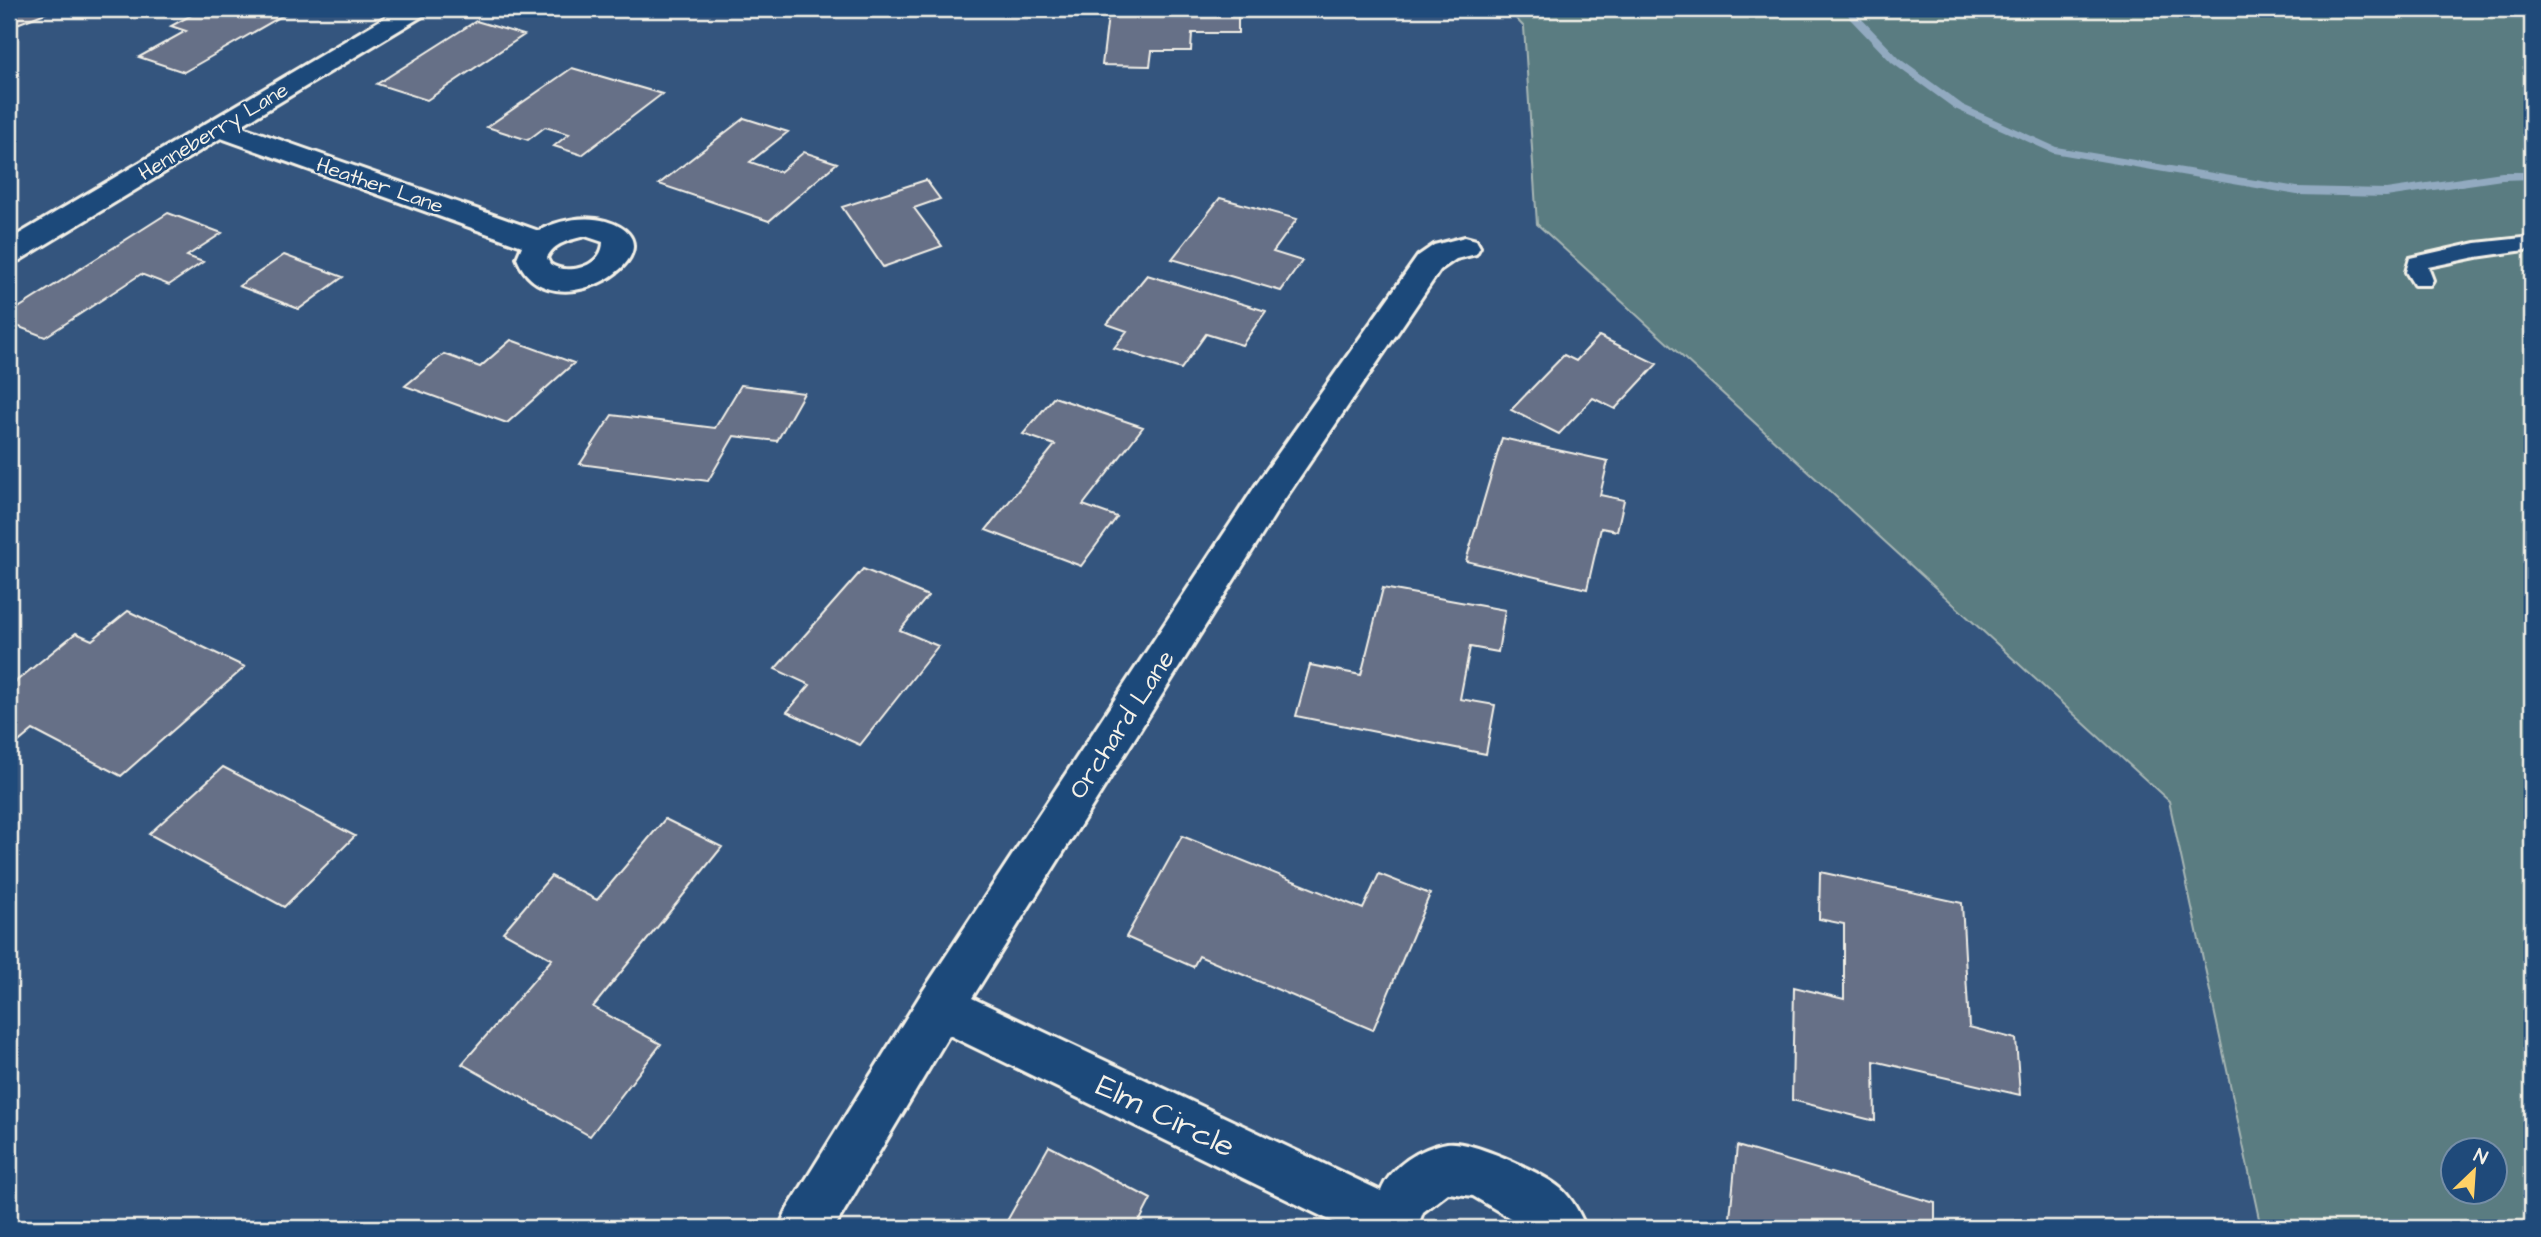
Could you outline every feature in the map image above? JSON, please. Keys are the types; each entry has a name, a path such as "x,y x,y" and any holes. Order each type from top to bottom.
{"street":[{"name":"Henneberry Lane","path":"9,253 417,9"},
{"name":"Heather Lane","path":"218,128 542,243"},
{"name":"Orchard Lane","path":"805,1228 940,1007 1276,483 1429,263 1445,252 1465,247"},
{"name":"Elm Circle","path":"940,1007 1391,1226 1405,1194 1427,1176 1448,1168 1479,1172 1542,1206 1560,1228"}],"lane":[{"path":"2422,280 2417,272 2417,263 2433,258 2532,243"}],"green space":[{"path":"1507,9 2532,9 2532,1228 2261,1228 2169,801 1537,224 1524,27"}],"building":[{"path":"9,9 56,9 9,27"},
{"path":"226,9 294,9 184,72 139,57 186,31 171,26 197,12 212,16"},
{"path":"1133,9 1175,9 1175,13 1238,12 1238,33 1192,33 1191,51 1152,51 1150,66 1102,65 1108,16 1132,16"},
{"path":"476,21 524,35 427,100 377,84"},
{"path":"572,68 662,94 582,155 554,146 569,134 545,127 528,140 487,127"},
{"path":"744,118 788,132 750,162 780,172 804,152 837,163 769,221 659,184"},
{"path":"926,180 940,199 914,208 942,246 883,267 842,207"},
{"path":"1220,198 1297,219 1273,252 1302,261 1281,291 1172,259"},
{"path":"168,213 222,233 187,256 203,262 169,285 141,274 45,337 9,323 9,314"},
{"path":"284,255 343,277 299,309 239,286"},
{"path":"1147,275 1266,311 1242,345 1206,334 1181,369 1114,348 1127,331 1107,324"},
{"path":"1599,336 1657,364 1615,409 1593,398 1559,434 1511,410 1564,355 1576,361"},
{"path":"511,340 574,363 507,423 405,386 444,354 480,367"},
{"path":"741,385 804,393 777,441 734,436 708,481 580,464 612,415 715,428"},
{"path":"1054,397 1143,427 1083,505 1117,517 1081,566 986,530 1055,445 1023,434"},
{"path":"1502,438 1608,461 1600,495 1624,500 1617,531 1601,528 1587,589 1466,561"},
{"path":"863,569 928,596 900,630 938,646 860,745 787,712 810,685 775,669"},
{"path":"1383,588 1505,610 1498,652 1470,647 1460,699 1495,705 1486,754 1296,716 1310,665 1361,675"},
{"path":"128,611 245,667 121,776 33,730 9,750 9,687 76,633 92,640"},
{"path":"223,767 355,836 284,907 149,834"},
{"path":"665,819 722,847 593,1007 661,1044 590,1136 462,1064 552,959 503,932 551,876 597,900"},
{"path":"1182,836 1363,909 1379,874 1430,894 1373,1030 1199,956 1193,967 1126,937"},
{"path":"1820,872 1962,903 1969,1027 2016,1039 2020,1095 1874,1061 1875,1121 1792,1100 1794,987 1844,999 1844,924 1819,919"},
{"path":"1049,1146 1151,1199 1136,1228 1003,1228"},
{"path":"1737,1146 1935,1203 1935,1228 1729,1228"}],"waterway":[{"path":"1851,9 1854,17 1896,61 1959,107 2053,150 2297,191 2386,193 2502,176 2532,176"}]}
